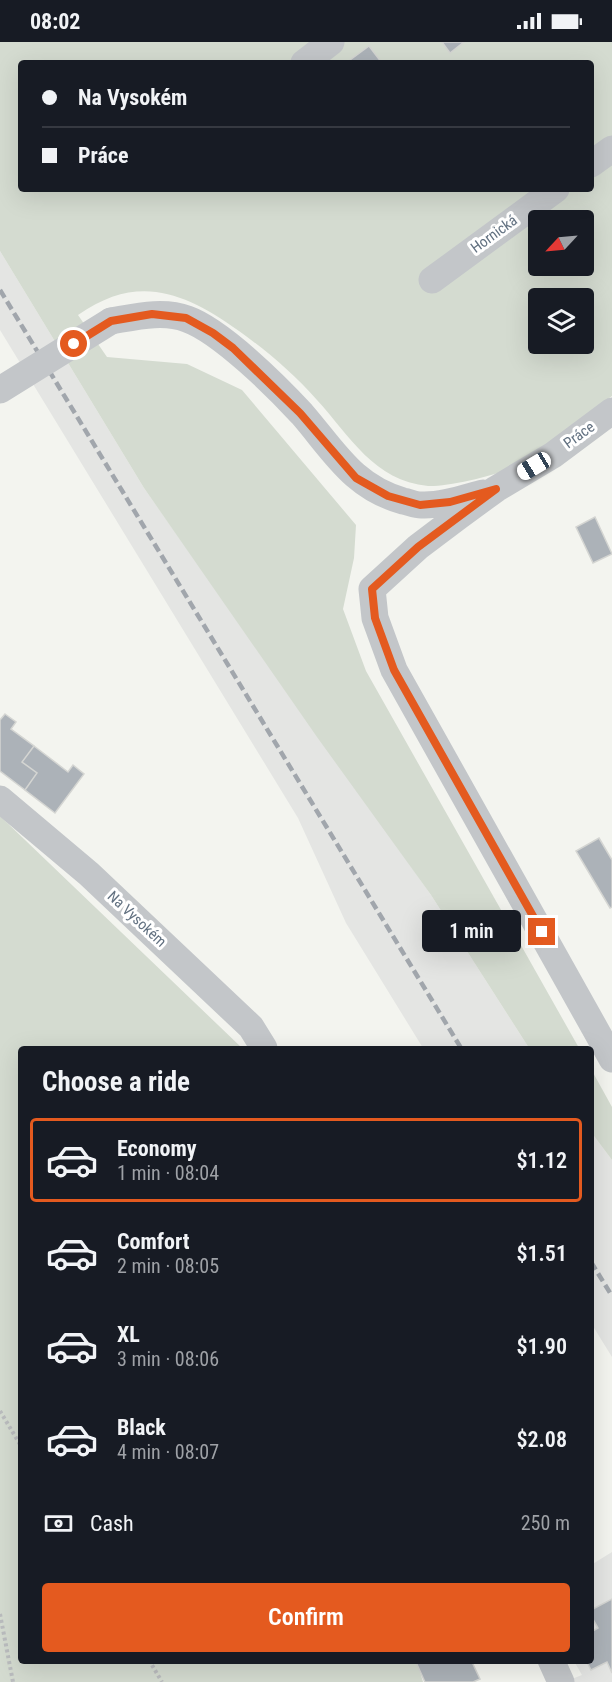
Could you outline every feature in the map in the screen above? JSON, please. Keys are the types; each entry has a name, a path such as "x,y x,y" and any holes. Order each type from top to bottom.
{"street":[{"path":"308,60 331,42"},
{"path":"594,162 612,148"},
{"name":"Hornická","path":"432,280 552,192"},
{"path":"0,390 111,321 152,314 186,318 213,333 233,348 300,413 356,478 388,496 420,505 450,502 496,489"},
{"name":"Práce","path":"612,411 553,455 496,489 418,547 372,589 375,618 394,670 612,1059"},
{"name":"Na Vysokém","path":"0,799 89,874 251,1027 263,1046"},
{"path":"553,1664 561,1682"}],"path":[{"path":"0,1411 18,1441"},
{"path":"0,1614 13,1682"},
{"path":"151,1664 162,1682"}],"shaded area":[{"path":"0,42 612,42 612,396 541,449 509,469 473,480 436,486 409,482 393,476 365,455 308,390 270,355 219,317 180,298 141,291 121,294 100,302 78,315 107,357 187,364 242,390 356,525 354,558 343,609 366,671 578,1046 528,1046 431,895 317,737 144,488 0,251"},
{"path":"0,251 144,488 431,895 528,1046 422,1046 346,923 298,818 0,330"},
{"path":"0,816 240,1046 18,1046 18,1664 418,1664 423,1682 0,1682"},
{"path":"594,1074 612,1107 612,1160 594,1136"},
{"path":"594,1136 612,1160 612,1357 594,1328"},
{"path":"612,1552 612,1682 564,1682 582,1675 576,1664 594,1664 594,1563"}],"building":[{"path":"442,42 464,42 450,53"},
{"path":"369,46 380,60 350,60"},
{"path":"595,517 612,554 593,563 576,527"},
{"path":"5,714 16,722 11,729 34,746 22,762 37,773 25,790 0,771 0,720"},
{"path":"34,746 68,772 73,765 84,774 55,813 25,790 37,773 22,762"},
{"path":"599,838 612,860 612,907 610,908 576,851"},
{"path":"612,1599 612,1673 607,1662 591,1670 588,1664 594,1664 594,1630 598,1628 594,1621 594,1608"},
{"path":"417,1664 473,1664 480,1679 473,1682 425,1682"}],"railway":[{"path":"0,290 460,1046"},
{"path":"594,1267 612,1296"}],"route":[{"path":"74,344 111,321 152,314 186,318 213,333 233,348 300,413 356,478 388,496 420,505 450,502 496,489 418,547 372,589 375,618 394,670 542,932"}]}
